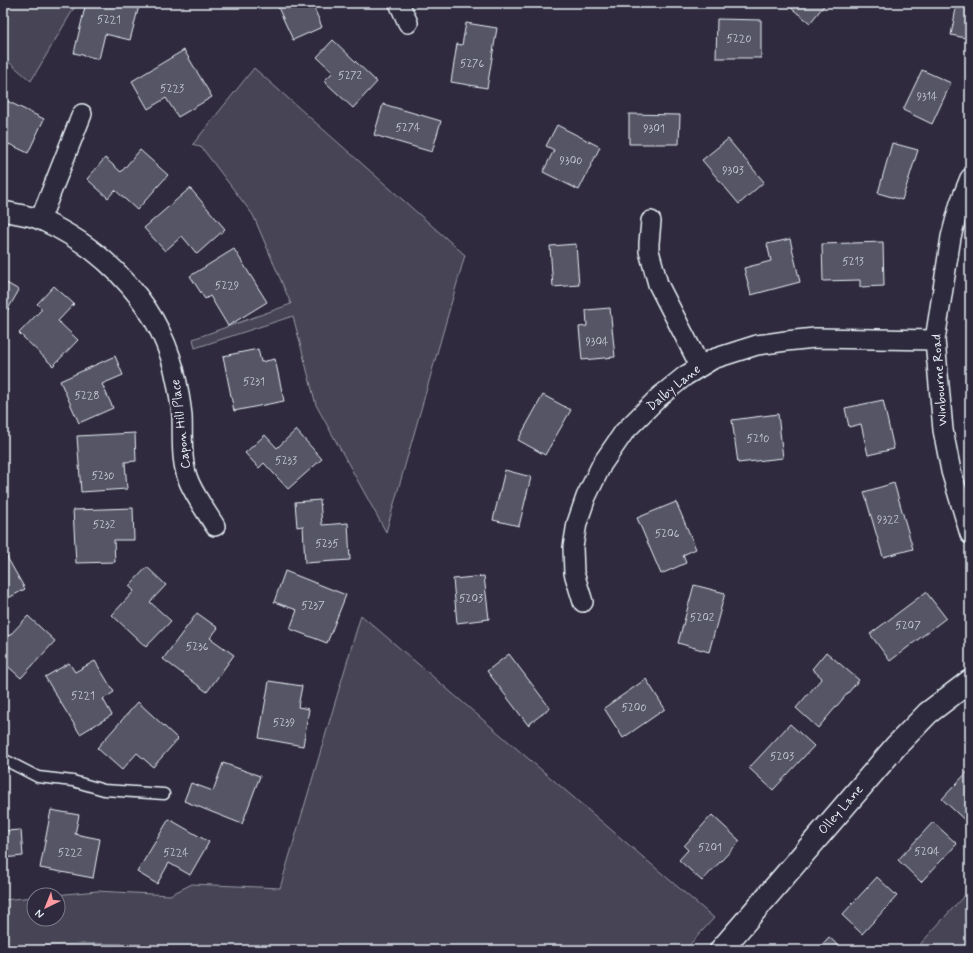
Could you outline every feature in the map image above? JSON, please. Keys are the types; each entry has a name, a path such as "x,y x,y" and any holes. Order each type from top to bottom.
{"street":[{"path":"399,3 408,23"},
{"path":"40,220 82,114"},
{"name":"Winbourne Road","path":"970,178 960,203 951,237 935,340 943,430 951,471 970,534"},
{"name":"Capon Hill Place","path":"3,211 40,220 62,231 94,251 106,260 132,287 153,318 168,349 177,382 182,414 183,453 190,484 215,526"},
{"path":"651,221 648,243 658,284 700,366"},
{"name":"Dalby Lane","path":"583,602 574,573 573,547 577,523 602,464 624,432 654,402 685,376 713,359 757,345 815,338 935,340"},
{"name":"Olley Lane","path":"721,950 896,746 928,713 970,681"}],"lane":[{"path":"3,759 38,777 73,781 104,790 164,794"}],"shaded area":[{"path":"3,3 77,3 31,81 3,57"},
{"path":"254,68 465,255 386,532 316,405 293,316 195,348 193,339 291,304 253,215 202,148 193,144"},
{"path":"361,615 714,918 685,950 191,950 120,944 50,945 3,948 3,900 26,898 26,927 66,927 66,894 97,891 170,895 192,884 280,888"},
{"path":"970,891 970,950 915,950 961,899"}],"building":[{"path":"86,3 127,3 139,6 130,40 105,34 99,59 74,53"},
{"path":"276,3 312,3 322,27 293,40"},
{"path":"793,3 826,3 810,23 790,7"},
{"path":"957,3 970,3 970,39 951,35"},
{"path":"717,19 761,20 761,58 716,58"},
{"path":"466,23 497,28 487,88 451,82 457,44 462,45"},
{"path":"333,40 377,82 353,108 324,81 333,72 317,57"},
{"path":"184,50 212,97 178,117 166,98 148,109 132,81"},
{"path":"922,70 951,83 932,124 903,110"},
{"path":"3,99 44,119 28,153 9,144 3,155"},
{"path":"383,104 441,121 432,152 374,135"},
{"path":"629,114 680,115 679,144 629,144"},
{"path":"557,125 600,147 579,190 543,172 554,150 546,146"},
{"path":"728,139 764,182 739,204 702,160"},
{"path":"892,143 918,150 902,200 878,193"},
{"path":"140,150 168,175 137,210 115,190 108,198 87,179 105,158 121,172"},
{"path":"190,188 225,229 197,254 182,236 165,251 144,228"},
{"path":"790,239 800,282 751,295 744,268 771,261 767,244"},
{"path":"883,242 884,286 860,287 860,280 823,281 822,244"},
{"path":"576,244 579,285 553,287 550,246"},
{"path":"234,249 267,302 228,326 210,296 205,299 190,276"},
{"path":"3,281 19,290 3,318"},
{"path":"54,286 74,304 58,321 78,340 53,366 19,333 42,309 37,304"},
{"path":"610,308 615,357 582,360 579,327 587,326 586,310"},
{"path":"258,349 261,362 275,359 284,401 234,411 223,356"},
{"path":"115,356 123,375 102,384 113,408 79,423 60,381"},
{"path":"543,395 571,410 545,455 518,440"},
{"path":"883,400 894,449 868,455 861,424 849,427 845,408"},
{"path":"778,414 783,458 738,463 732,420"},
{"path":"296,430 322,459 288,489 264,463 259,468 245,453 265,435 277,448"},
{"path":"135,433 136,461 125,462 127,489 81,492 77,436"},
{"path":"505,470 531,477 519,526 493,520"},
{"path":"894,483 913,549 883,557 864,492"},
{"path":"320,500 322,525 348,523 350,560 305,563 303,526 297,527 295,502"},
{"path":"676,502 696,549 683,555 686,563 661,574 637,518"},
{"path":"133,508 134,540 114,540 115,562 76,563 73,510"},
{"path":"3,550 25,589 3,601"},
{"path":"147,567 166,585 150,602 171,621 146,647 112,615 134,591 129,586"},
{"path":"285,571 346,595 327,643 290,629 297,610 274,602"},
{"path":"484,576 489,619 457,623 453,579"},
{"path":"694,585 725,593 709,652 678,643"},
{"path":"926,592 946,618 890,661 870,634"},
{"path":"197,613 218,628 210,638 234,655 207,692 163,659"},
{"path":"28,616 55,641 21,678 3,662 3,630 9,636"},
{"path":"826,652 859,680 818,728 796,708 822,678 812,669"},
{"path":"509,654 550,708 528,725 487,671"},
{"path":"95,661 114,692 103,699 112,715 80,734 45,677 69,663 75,672"},
{"path":"646,679 665,709 623,738 604,708"},
{"path":"269,681 302,686 298,707 309,709 303,746 259,738"},
{"path":"138,702 178,739 153,767 137,753 122,770 97,748"},
{"path":"790,724 814,746 773,790 749,768"},
{"path":"223,763 260,776 242,824 184,801 191,783 213,791"},
{"path":"970,769 970,825 942,799"},
{"path":"51,810 79,815 75,834 100,839 93,878 40,868"},
{"path":"712,815 740,841 702,881 679,860 688,850 684,846"},
{"path":"169,819 209,842 190,875 169,863 157,884 137,872"},
{"path":"933,822 957,844 921,882 898,860"},
{"path":"21,830 23,856 3,858 3,831"},
{"path":"877,877 897,896 862,934 842,915"},
{"path":"829,937 843,950 817,950"}]}
